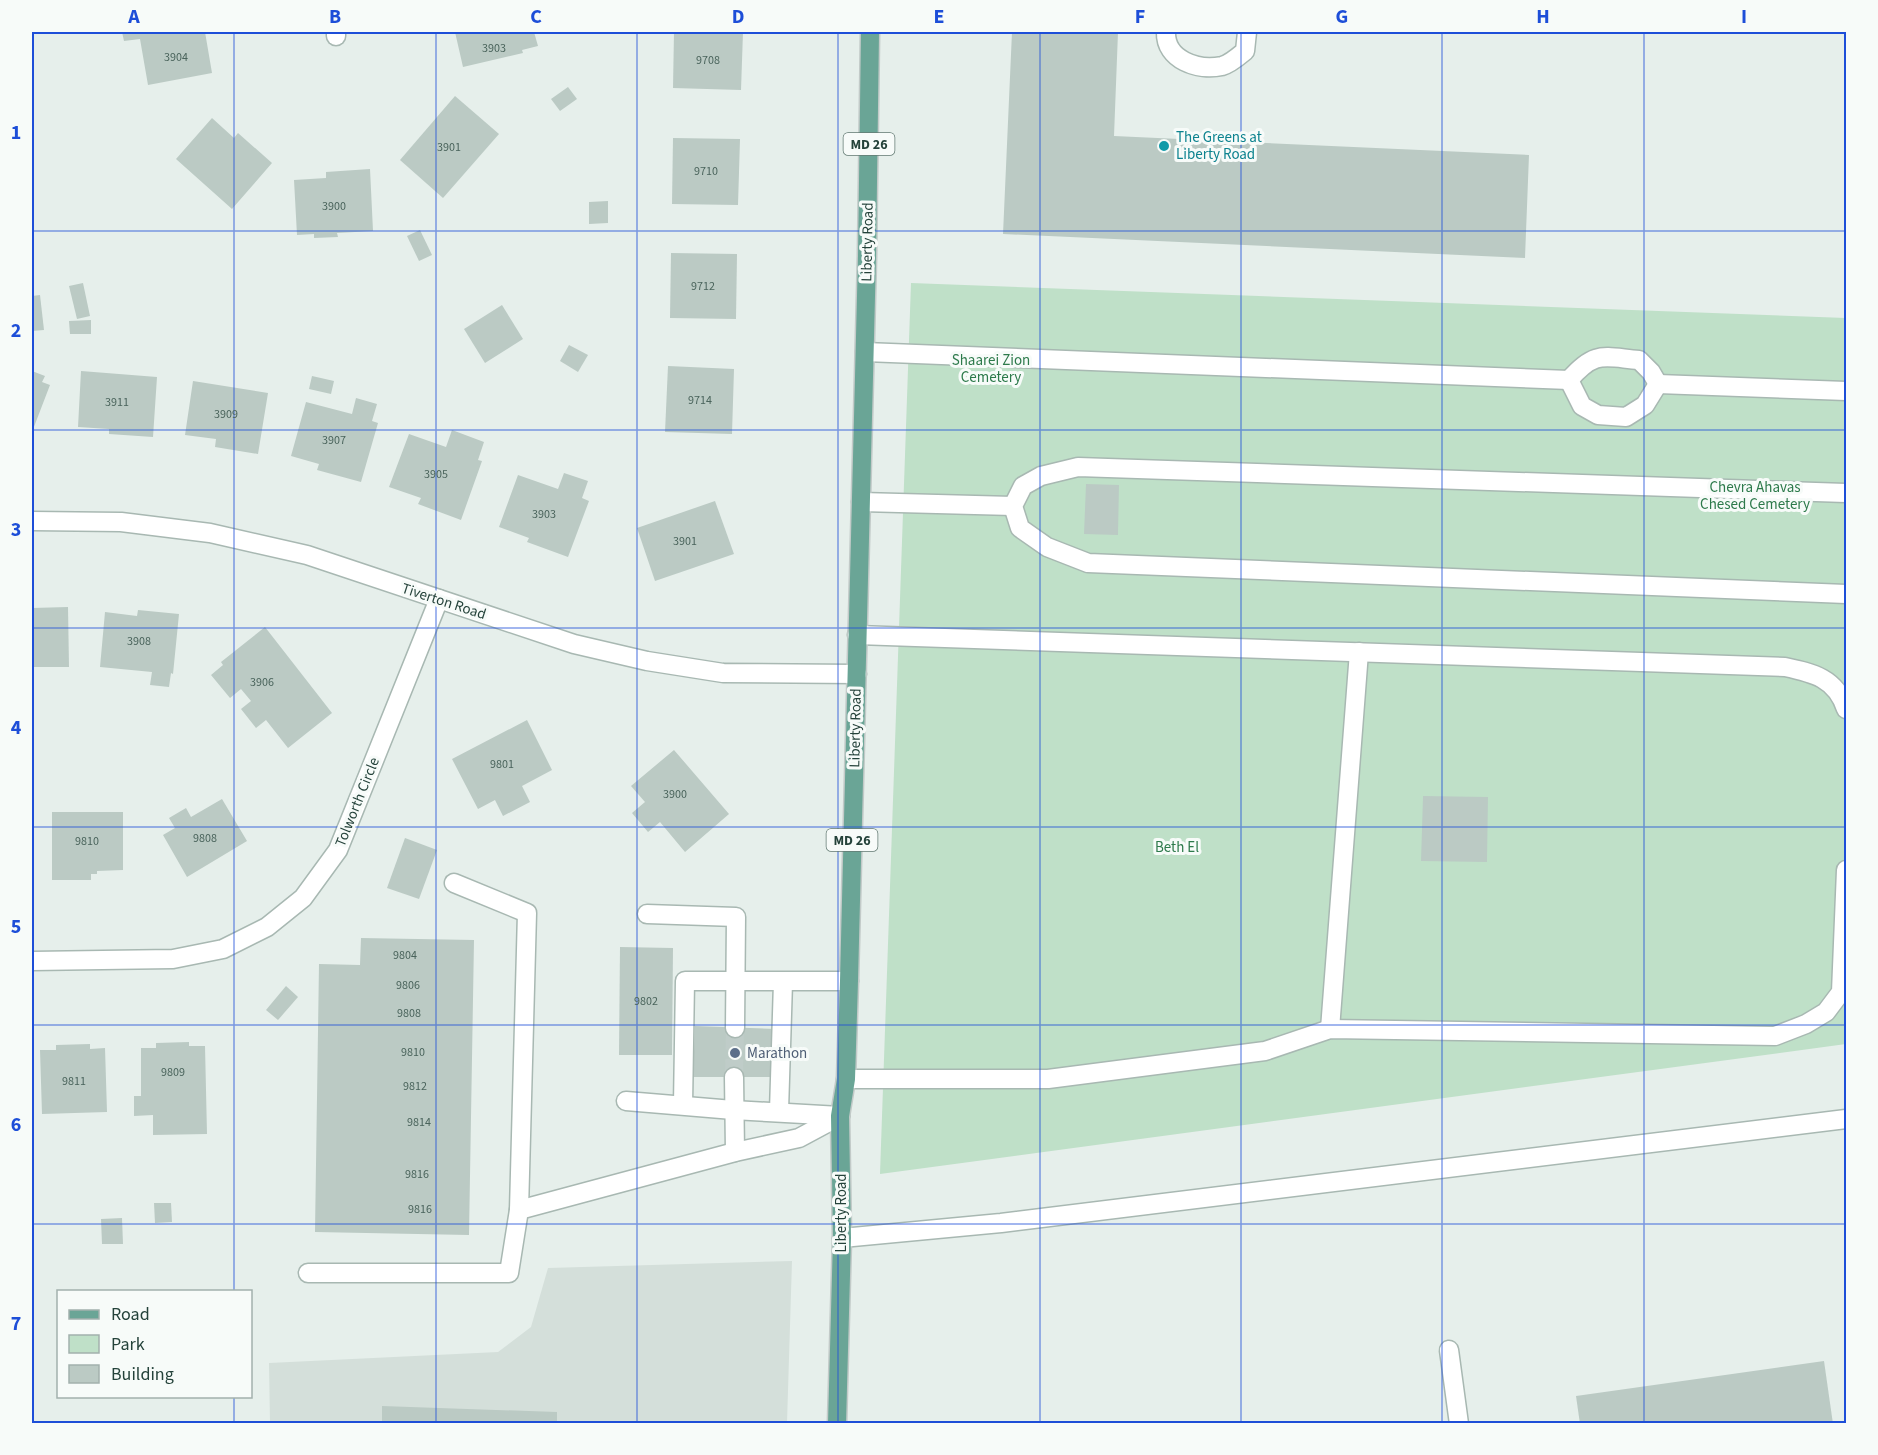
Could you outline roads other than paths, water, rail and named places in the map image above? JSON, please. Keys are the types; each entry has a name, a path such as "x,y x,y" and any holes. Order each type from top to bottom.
{"main road":[{"name":"Liberty Road","path":"837,1424 842,1238 840,1116 846,1079 849,981 865,352 870,32"}],"street":[{"path":"1166,32 1171,50 1179,58 1205,68 1225,66 1245,51 1247,32"},
{"path":"865,352 1569,380"},
{"path":"1569,380 1582,365 1600,356 1639,360 1651,372 1658,384"},
{"path":"1569,380 1582,406 1598,416 1626,417 1645,405 1658,384"},
{"path":"1658,384 1846,391"},
{"path":"1846,493 1078,466 1041,476 1023,486 1013,506 1020,528 1047,547 1088,563 1846,594"},
{"path":"861,502 1013,506"},
{"name":"Tiverton Road","path":"32,521 121,522 210,533 307,555 574,644 647,661 723,673 856,674"},
{"name":"Tolworth Circle","path":"32,960 173,958 223,949 267,927 303,898 338,850 439,599"},
{"path":"857,635 1785,667 1811,672 1828,681 1843,699 1846,709"},
{"path":"1330,1029 1359,652"},
{"path":"846,1079 1048,1078 1265,1051 1330,1029 1775,1036 1806,1024 1827,1012 1841,992 1846,870"},
{"path":"308,1274 509,1273 519,1210 527,913 454,883"},
{"path":"647,914 736,917 735,1028"},
{"path":"683,1105 685,981 849,981"},
{"path":"779,1111 783,982"},
{"path":"734,1077 735,1152"},
{"path":"626,1101 840,1116"},
{"path":"519,1210 735,1152 799,1138 840,1116"},
{"path":"842,1238 1013,1221 1846,1119"},
{"path":"1449,1350 1459,1424"}],"tunnel":[{"path":"734,1077 735,1028"}],"place":[{"name":"The Greens at Liberty Road","path":"1164,146"},
{"name":"Marathon","path":"735,1053"}],"park label":[{"name":"Shaarei Zion Cemetery","path":"991,368"},
{"name":"Chevra Ahavas Chesed Cemetery","path":"1755,496"},
{"name":"Beth El","path":"1177,847"}]}
